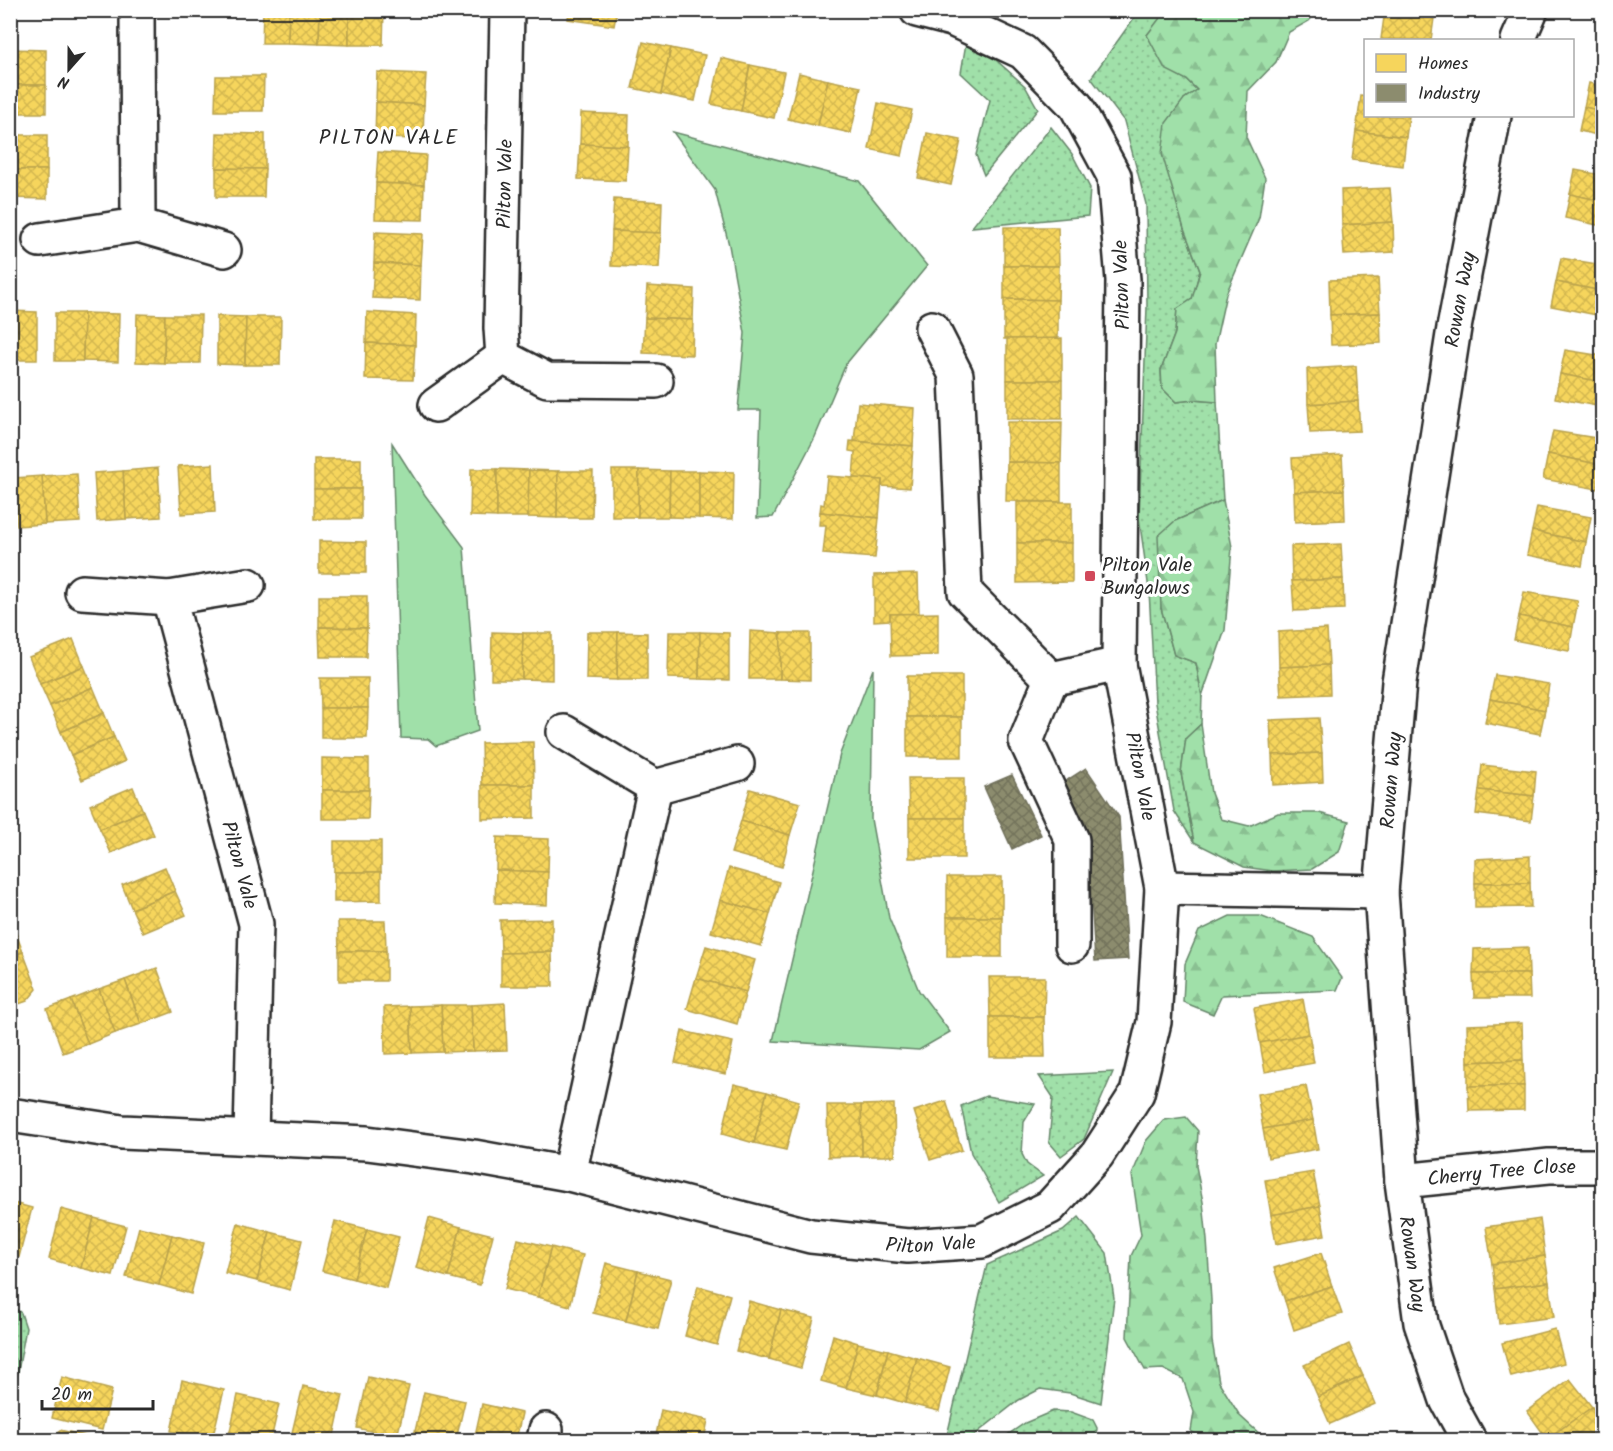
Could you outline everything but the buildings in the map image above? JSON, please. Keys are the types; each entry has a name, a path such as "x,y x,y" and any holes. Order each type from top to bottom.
{"street":[{"path":"137,10 138,225"},
{"name":"Pilton Vale","path":"503,357 501,328 507,10"},
{"name":"Pilton Vale","path":"10,1115 122,1132 367,1143 474,1157 569,1174 811,1236 908,1246 982,1241 1050,1207 1097,1155 1137,1093 1154,1022 1162,888 1119,664 1123,280 1114,176 1076,106 1023,52 952,19 917,10"},
{"path":"1518,39 1531,10"},
{"name":"Rowan Way","path":"1469,1440 1447,1400 1420,1323 1401,1181 1381,892 1399,682 1454,328 1494,117"},
{"path":"40,240 138,225 224,250"},
{"path":"932,328 956,375 965,592 1051,679"},
{"path":"436,405 503,357 547,380 656,381"},
{"path":"82,592 169,597 248,585"},
{"name":"Pilton Vale","path":"169,597 256,924 251,1137"},
{"path":"1051,679 1119,664"},
{"path":"1051,679 1026,741 1072,840 1072,945"},
{"path":"564,732 655,787 737,764"},
{"path":"569,1174 655,787"},
{"path":"1162,888 1381,892"},
{"name":"Cherry Tree Close","path":"1401,1181 1549,1166 1602,1166"}],"green space":[{"path":"1166,10 1318,11 1309,21 1289,32 1276,62 1248,91 1246,137 1265,178 1259,218 1226,294 1215,344 1217,402 1193,400 1176,402 1162,388 1161,370 1175,333 1177,309 1192,299 1200,271 1184,229 1162,154 1166,123 1184,99 1197,90 1187,80 1165,69 1147,35"},
{"path":"1139,11 1166,11 1147,35 1169,70 1187,80 1197,90 1184,99 1176,198 1184,229 1200,271 1192,299 1177,310 1175,333 1161,370 1162,388 1176,402 1193,400 1217,402 1223,500 1175,521 1161,608 1174,655 1196,663 1202,696 1201,724 1186,738 1181,773 1194,842 1174,811 1155,703 1149,590 1139,517 1147,307 1146,204 1124,121 1091,78"},
{"path":"966,43 987,52 1025,86 1038,109 984,175 976,155 990,100 961,73"},
{"path":"1051,127 1072,154 1090,188 1088,216 972,227"},
{"path":"673,132 859,181 927,266 846,364 815,437 773,517 757,518 761,410 738,410 745,333 729,245 715,190"},
{"path":"392,443 425,495 464,547 478,731 436,746 428,739 401,738"},
{"path":"1223,500 1232,547 1225,630 1202,696 1196,663 1174,655 1161,608 1158,536 1175,521"},
{"path":"873,669 871,819 889,918 919,991 950,1032 919,1050 773,1041 840,754"},
{"path":"1201,724 1211,793 1221,819 1249,826 1278,813 1319,813 1349,821 1339,852 1312,869 1273,871 1244,867 1194,842 1181,773 1186,738"},
{"path":"1230,916 1260,916 1313,937 1342,978 1337,990 1222,995 1213,1014 1183,1002 1185,964 1199,931"},
{"path":"1113,1072 1084,1139 1061,1156 1049,1142 1053,1097 1039,1076"},
{"path":"986,1096 1035,1104 1024,1122 1022,1154 1027,1164 1043,1176 999,1202 971,1153 961,1106"},
{"path":"1186,1117 1198,1131 1196,1166 1203,1202 1212,1341 1219,1382 1240,1416 1261,1435 1276,1440 1204,1440 1191,1431 1194,1412 1183,1379 1163,1369 1145,1370 1127,1337 1131,1256 1141,1235 1132,1175 1146,1141 1164,1120"},
{"path":"1079,1217 1107,1253 1114,1298 1101,1403 1070,1393 1040,1389 1019,1400 968,1440 946,1440 987,1265 1063,1231"},
{"path":"11,1305 21,1313 26,1328 11,1409"},
{"path":"1053,1411 1071,1412 1093,1420 1097,1428 1096,1440 1000,1440 1025,1423"}],"place":[{"name":"Pilton Vale Bungalows","path":"1090,576"}],"district":[{"name":"PILTON VALE","path":"389,137"}]}
